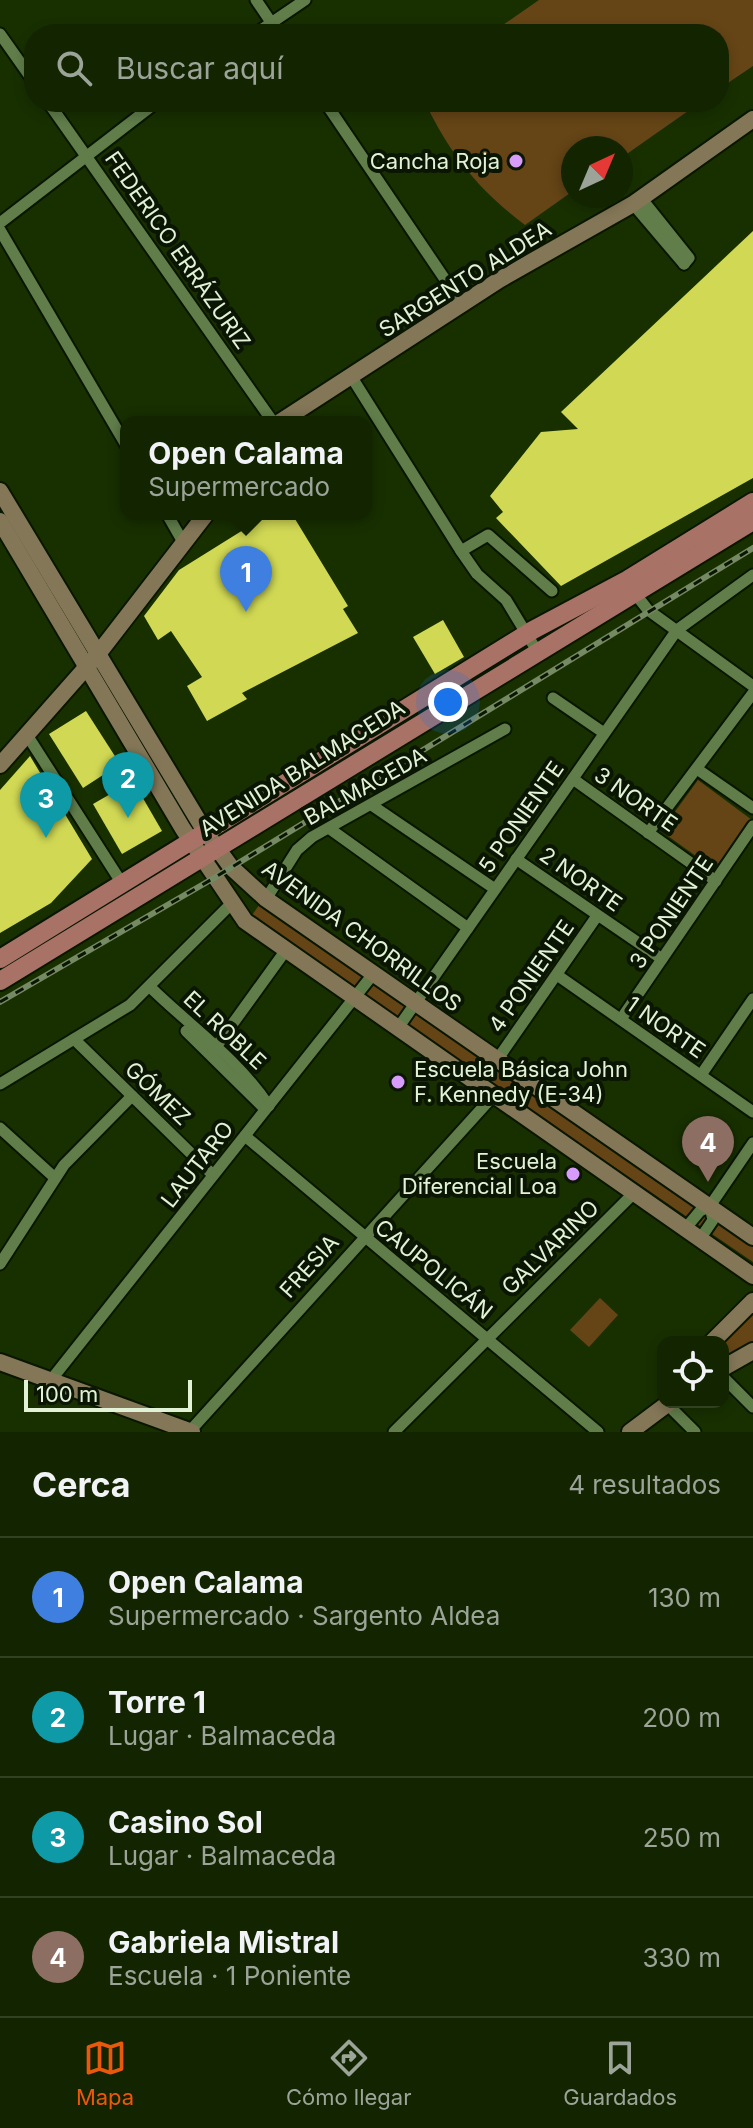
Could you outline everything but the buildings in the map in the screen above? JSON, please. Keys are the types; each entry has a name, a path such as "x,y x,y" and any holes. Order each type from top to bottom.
{"main road":[{"name":"AVENIDA BALMACEDA","path":"0,959 123,885 204,845 537,651 753,502"},
{"name":"AVENIDA BALMACEDA","path":"0,981 526,634 631,587 753,521"}],"street":[{"path":"256,0 272,23 305,0"},
{"path":"0,34 24,68"},
{"name":"FEDERICO ERRÁZURIZ","path":"55,112 269,416"},
{"path":"0,223 144,112"},
{"path":"332,112 463,306"},
{"name":"SARGENTO ALDEA","path":"289,416 499,280 637,201 753,119"},
{"path":"637,201 689,258 684,264 637,201"},
{"path":"0,230 120,435"},
{"path":"351,376 461,551 477,574 506,600 537,651"},
{"path":"0,491 92,660"},
{"path":"170,520 183,542"},
{"path":"0,765 92,660 201,520"},
{"path":"0,521 92,660 204,845 231,904 245,921 753,1276"},
{"path":"461,551 488,535 552,591"},
{"name":"5 PONIENTE","path":"398,1028 677,630 753,575"},
{"path":"631,587 648,610 753,686"},
{"path":"648,833 753,693"},
{"path":"553,698 604,733"},
{"name":"BALMACEDA","path":"266,899 297,850 312,837 373,806 505,729"},
{"path":"27,735 123,885"},
{"path":"697,769 753,808"},
{"name":"3 NORTE","path":"573,779 716,881"},
{"path":"373,806 495,889"},
{"name":"3 PONIENTE","path":"621,1019 753,826"},
{"path":"330,829 468,928"},
{"name":"AVENIDA CHORRILLOS","path":"204,845 266,899 753,1237"},
{"name":"2 NORTE","path":"516,859 662,959"},
{"path":"0,1084 148,989 231,904"},
{"name":"4 PONIENTE","path":"497,1060 597,916"},
{"path":"214,1050 286,950"},
{"name":"LAUTARO","path":"51,1380 374,973"},
{"name":"1 NORTE","path":"557,975 753,1112"},
{"name":"EL ROBLE","path":"148,989 253,1082 267,1108"},
{"path":"701,1075 749,1015 753,999"},
{"name":"GÓMEZ","path":"74,1039 213,1175"},
{"name":"FRESIA","path":"191,1432 362,1237 494,1095"},
{"path":"0,1264 55,1178 132,1096"},
{"path":"0,1128 55,1178"},
{"name":"CAUPOLICÁN","path":"245,1136 598,1432"},
{"path":"685,1229 700,1211 710,1206 753,1143"},
{"name":"GALVARINO","path":"394,1432 634,1193"},
{"path":"700,1239 713,1220 710,1206"},
{"path":"718,1336 753,1301"},
{"path":"729,1365 750,1356"},
{"path":"0,1362 191,1432"},
{"path":"729,1383 753,1407"},
{"path":"630,1432 661,1408"},
{"path":"673,1408 695,1432"}],"shaded area":[{"path":"539,0 753,0 753,66 729,82 729,24 504,24"},
{"name":"Cancha Roja","path":"430,112 687,112 633,150 633,136 561,136 561,200 525,225 480,185 455,155"},
{"path":"698,780 752,820 714,869 661,831"},
{"path":"262,901 753,1244 753,1262 250,918"},
{"path":"600,1298 618,1315 589,1347 570,1330"},
{"path":"753,1311 753,1346 729,1360 729,1336"}],"railway":[{"path":"0,1002 214,878 753,548"}],"place":[{"name":"Cancha Roja","path":"516,161"},
{"name":"Open Calama","path":"246,612"},
{"name":"Torre 1","path":"128,818"},
{"name":"Casino Sol","path":"46,838"},
{"name":"Escuela Básica John F. Kennedy (E-34)","path":"398,1082"},
{"name":"Escuela Diferencial Loa","path":"573,1174"},
{"name":"Gabriela Mistral","path":"708,1182"}]}
